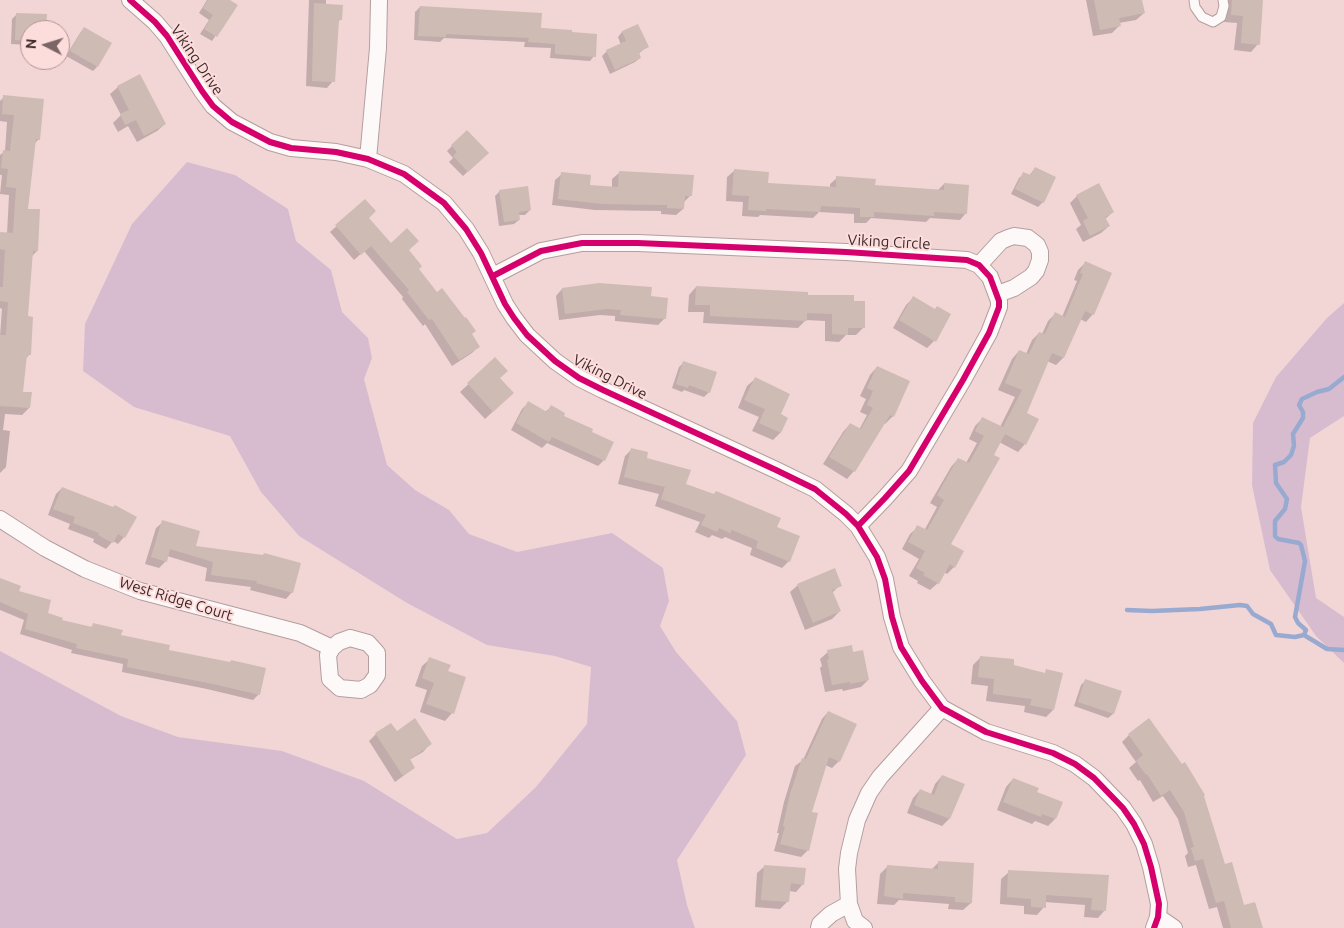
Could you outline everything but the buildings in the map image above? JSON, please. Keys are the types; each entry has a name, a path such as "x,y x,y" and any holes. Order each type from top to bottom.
{"street":[{"name":"Viking Drive","path":"130,0 155,22 167,36 202,91 214,106 232,122 270,142 290,148 336,152 368,159 404,174 444,203 466,229 493,276 505,304 527,335 543,351 566,369 603,390 815,489 846,514 858,526 877,557 885,579 892,617 901,647 922,681 942,708"},
{"path":"368,159 378,48 379,0"},
{"path":"858,526 885,498 914,462 989,333 999,307 998,294 990,277 979,265 999,243 1008,238 1014,236 1028,238 1037,245 1040,252 1038,268 1033,275 1014,288 998,294"},
{"name":"Viking Circle","path":"493,276 546,249 582,243 846,252 967,260 979,265"},
{"name":"West Ridge Court","path":"0,519 45,548 85,569 140,592 300,633 332,648"},
{"path":"864,928 855,921 849,904 847,869 857,820 868,793 880,777 942,708 986,732 1053,752 1083,769 1109,792 1134,824 1144,844 1159,904 1156,923 1174,928"},
{"path":"819,928 820,924 831,914 849,904"}],"lane":[{"path":"1194,0 1195,7 1202,17 1213,22 1221,17 1224,6 1223,0"}],"shaded area":[{"path":"187,162 235,175 288,209 296,241 331,270 342,312 368,338 372,358 364,379 387,465 415,490 449,510 469,534 517,552 612,533 663,568 669,601 660,626 676,652 737,721 746,755 677,860 687,905 695,928 0,928 0,651 121,716 178,737 282,751 364,781 457,839 487,833 536,787 587,724 591,667 555,656 487,645 407,603 299,536 261,492 230,436 134,407 83,371 85,324 132,224"},
{"path":"1344,303 1344,416 1310,438 1301,507 1316,598 1344,617 1344,663 1316,636 1270,570 1252,485 1253,423 1276,377 1327,318"}],"waterway":[{"path":"1304,635 1306,630 1298,623 1295,617 1305,561 1299,543 1278,539 1275,536 1275,521 1285,509 1287,499 1276,483 1275,465 1284,462 1291,455 1294,446 1293,434 1303,418 1303,412 1299,405 1302,399 1329,389 1344,377"},
{"path":"1127,610 1152,611 1247,606 1253,614 1271,624 1276,635 1295,637 1304,635 1327,649 1344,650"}],"cycle path":[{"path":"130,0 155,22 167,36 213,106 232,122 270,142 291,148 336,152 368,159 404,174 444,203 466,229 481,253 505,304 514,318 527,335 555,361 579,378 603,390 815,489 846,514 858,526 877,557 885,579 892,617 901,647 922,681 942,708 986,732 1053,753 1075,764 1094,778 1123,808 1144,844 1151,867 1159,904 1158,917 1154,928"},
{"path":"493,276 541,251 582,243 638,243 846,252 967,260 979,265 990,277 999,301 999,307 989,333 909,471 858,526"}]}
